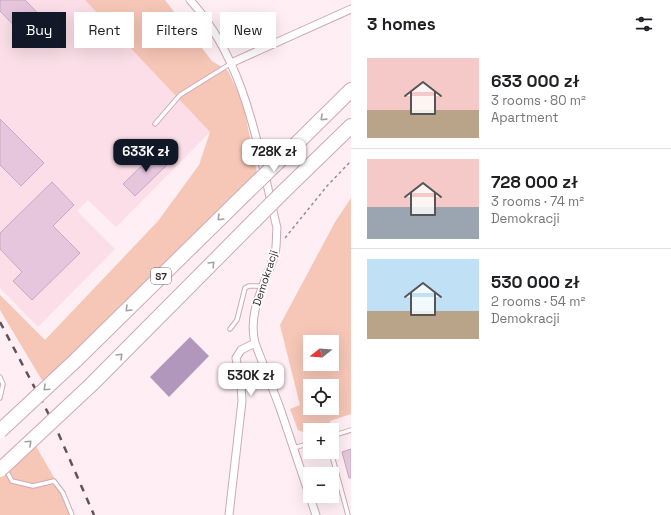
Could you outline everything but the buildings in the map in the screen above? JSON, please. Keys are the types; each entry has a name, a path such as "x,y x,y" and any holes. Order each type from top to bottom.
{"highway":[{"name":"S7","path":"0,432 75,361 351,90"},
{"name":"S7","path":"2,467 92,384 283,192 351,126"}],"street":[{"name":"Demokracji","path":"190,0 218,37 243,90 251,118 277,228 275,252 263,286 253,322 255,343 280,408 316,515"},
{"path":"231,63 351,9"},
{"path":"229,515 242,401 242,386 236,358 241,350 255,343"}],"lane":[{"path":"155,124 180,95 231,63"},
{"path":"230,329 237,320 245,288 248,286 263,286"},
{"path":"0,377 3,384 0,398"},
{"path":"339,434 351,430"},
{"path":"293,449 303,445"},
{"path":"333,459 349,513"},
{"path":"2,467 12,481 33,486 54,481 64,493 72,515"}],"path":[{"path":"284,239 327,186 351,161"}],"shaded area":[{"path":"0,0 85,0 96,12 74,12 74,48 130,48 210,132 116,227 88,200 77,211 115,249 38,327 0,288"},
{"path":"85,0 165,0 174,12 142,12 142,48 202,48 212,61 228,71 243,103 257,173 43,382 0,310 0,295 45,340 158,221 199,165 210,132 130,48 134,48 134,12 96,12"},
{"path":"351,198 351,414 330,421 331,423 303,423 303,432 298,430 290,409 300,405 280,325 335,222"},
{"path":"190,337 209,356 169,397 150,377"},
{"path":"33,441 63,493 72,515 0,515 0,473"}],"railway":[{"path":"0,322 56,428 94,515"}]}
